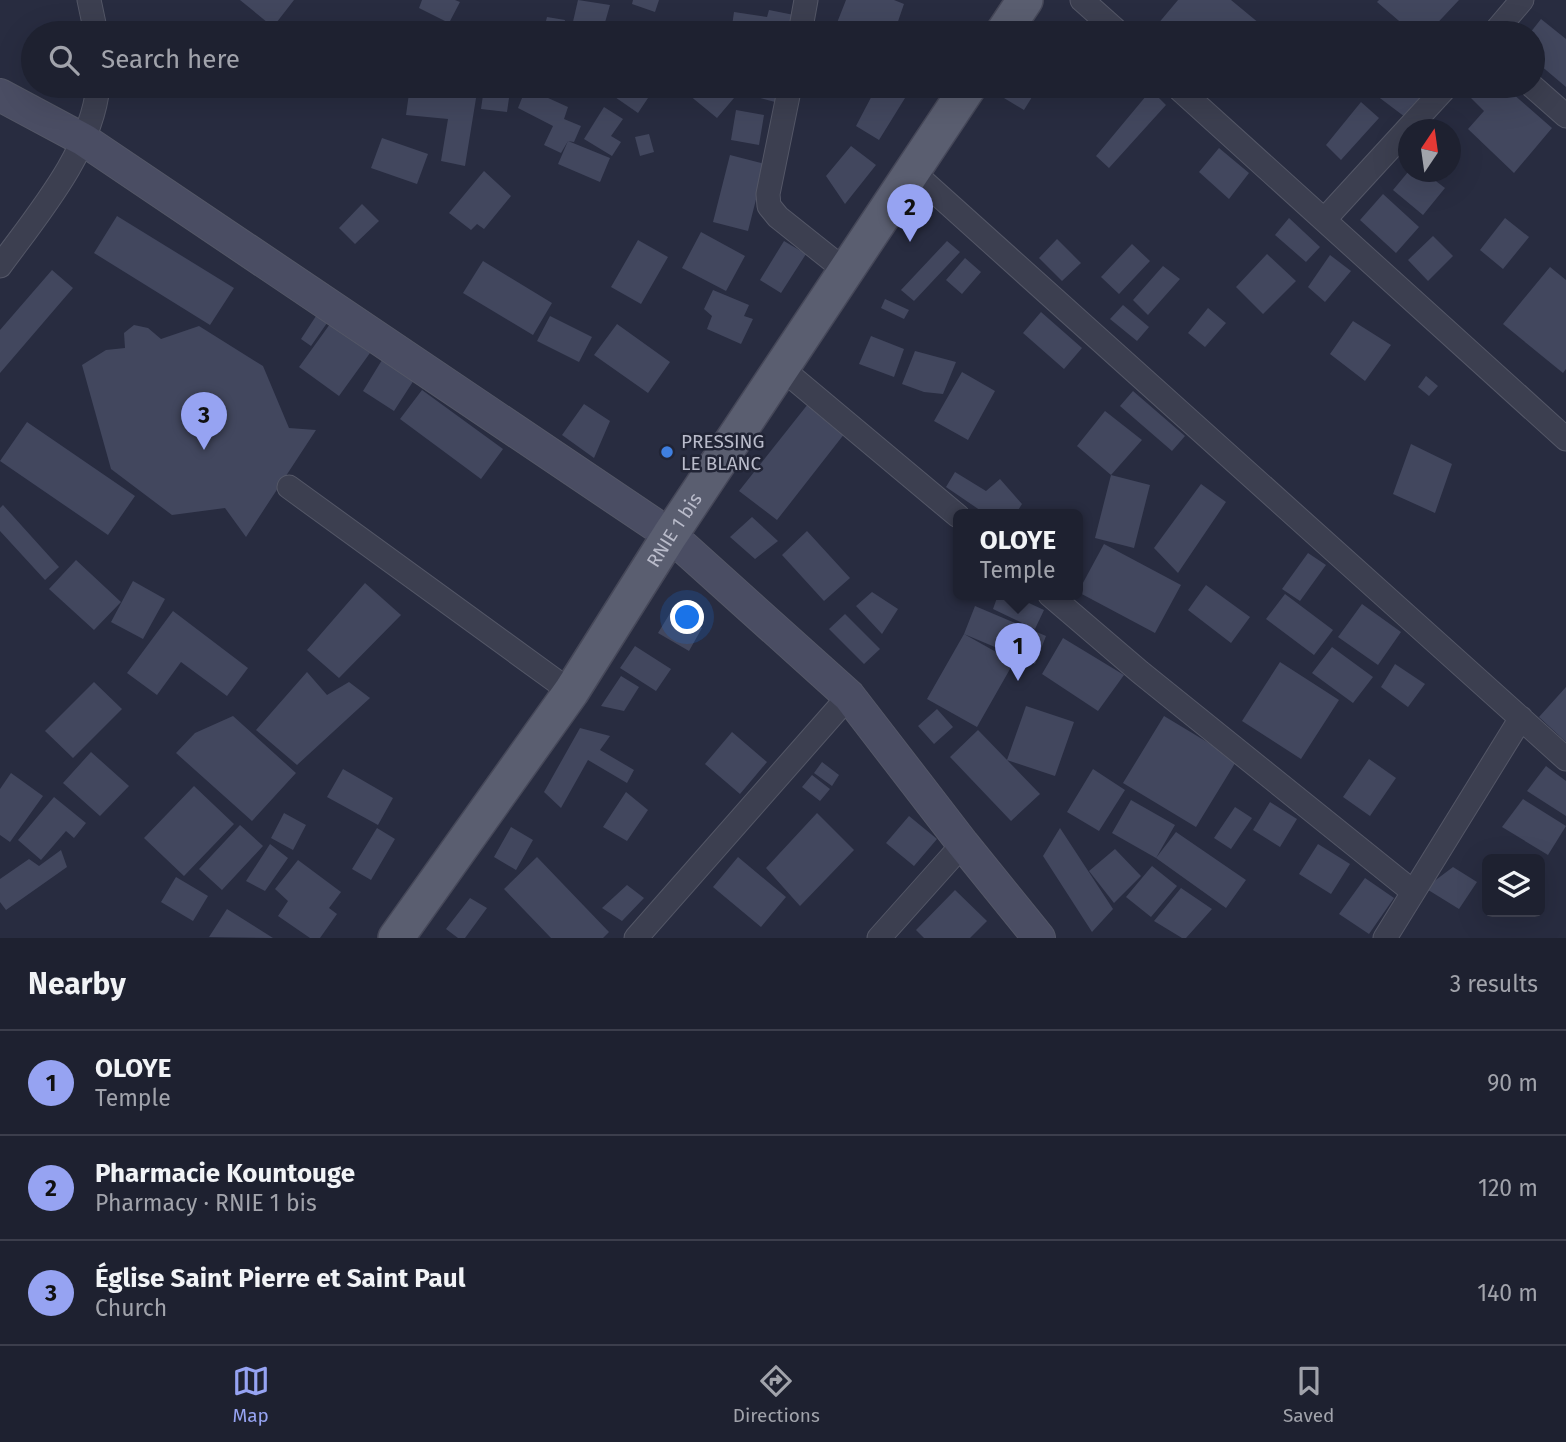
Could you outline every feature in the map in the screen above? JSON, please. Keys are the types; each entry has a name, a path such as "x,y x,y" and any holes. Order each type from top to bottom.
{"main road":[{"path":"1011,21 1025,0"},
{"name":"RNIE 1 bis","path":"396,938 571,692 780,367 847,272 962,98"}],"street":[{"path":"89,0 93,21"},
{"path":"802,21 806,0"},
{"path":"1082,0 1105,21"},
{"path":"1504,21 1522,0"},
{"path":"0,95 84,140 670,535 849,696 962,844 1039,938"},
{"path":"1545,97 1566,116"},
{"path":"0,266 41,210 84,140 97,98"},
{"path":"788,98 768,194 769,206 778,217 847,272"},
{"path":"1189,98 1566,439"},
{"path":"1324,220 1436,98"},
{"path":"913,172 1566,759"},
{"path":"780,367 953,512"},
{"path":"289,487 571,692"},
{"path":"1057,600 1140,672 1412,891"},
{"path":"636,938 849,696"},
{"path":"1385,938 1521,718"},
{"path":"879,938 962,844"}],"building":[{"path":"240,0 294,0 278,21 266,21"},
{"path":"422,0 460,2 450,21 419,8"},
{"path":"578,0 610,5 605,21 573,21"},
{"path":"633,0 659,0 655,12 632,4"},
{"path":"846,0 894,0 904,4 898,21 838,21"},
{"path":"1178,0 1231,0 1256,21 1160,21"},
{"path":"1459,0 1439,21 1399,21 1377,2"},
{"path":"769,10 799,16 798,21 733,21 734,12 767,17"},
{"path":"547,17 565,20 565,21 546,21"},
{"path":"1545,22 1566,39 1566,87 1545,69"},
{"path":"408,98 476,98 465,166 441,161 448,119 406,115"},
{"path":"483,98 509,98 507,112 481,109"},
{"path":"522,98 548,98 568,107 564,119 581,126 574,142 568,141 561,153 544,145 553,126 518,108"},
{"path":"616,98 648,98 638,113"},
{"path":"693,98 734,98 717,118"},
{"path":"760,98 776,98 775,102"},
{"path":"871,98 905,98 879,140 856,126"},
{"path":"1004,98 1031,98 1024,110"},
{"path":"1144,98 1159,98 1166,105 1109,168 1096,156"},
{"path":"1380,98 1420,98 1405,117"},
{"path":"1471,98 1518,98 1552,128 1514,173 1468,129 1484,111"},
{"path":"1361,102 1379,118 1341,160 1326,145"},
{"path":"604,107 623,119 611,136 621,142 612,156 584,139"},
{"path":"736,110 764,115 759,145 731,140"},
{"path":"649,134 654,152 640,156 635,137"},
{"path":"382,138 428,154 417,184 371,168"},
{"path":"568,141 610,158 600,182 558,164"},
{"path":"851,146 876,165 845,204 826,176"},
{"path":"1219,148 1249,173 1229,199 1199,172"},
{"path":"730,155 765,164 748,231 713,222"},
{"path":"484,171 511,196 484,229 477,224 471,230 449,213"},
{"path":"1400,182 1437,182 1445,188 1423,215 1393,190"},
{"path":"1383,194 1419,227 1396,253 1360,220"},
{"path":"362,204 379,221 355,244 339,228"},
{"path":"117,216 234,288 210,325 94,253"},
{"path":"1289,218 1320,247 1306,262 1275,235"},
{"path":"1505,218 1529,237 1503,269 1480,250"},
{"path":"701,232 745,256 726,291 682,268"},
{"path":"1433,236 1453,256 1428,281 1408,260"},
{"path":"1057,239 1081,263 1062,281 1039,258"},
{"path":"638,240 668,257 641,304 611,287"},
{"path":"784,241 806,254 781,293 760,280"},
{"path":"947,241 960,252 914,301 901,290"},
{"path":"1132,244 1150,261 1119,294 1101,277"},
{"path":"1267,254 1296,281 1263,314 1236,287"},
{"path":"1330,255 1351,271 1325,302 1308,287"},
{"path":"965,258 981,272 962,294 946,280"},
{"path":"483,261 552,303 533,335 463,293"},
{"path":"1163,266 1180,279 1148,315 1133,300"},
{"path":"1550,267 1566,280 1566,369 1563,373 1503,324"},
{"path":"52,270 73,288 0,373 0,330"},
{"path":"713,290 749,305 744,316 753,319 741,344 707,329 712,316 704,309"},
{"path":"885,299 909,310 904,319 881,308"},
{"path":"1123,305 1149,327 1137,341 1110,319"},
{"path":"1208,308 1226,323 1205,347 1188,333"},
{"path":"1041,312 1082,348 1064,369 1023,333"},
{"path":"316,316 327,323 311,346 301,339"},
{"path":"550,316 592,337 579,362 537,341"},
{"path":"1353,321 1391,345 1365,381 1330,354"},
{"path":"330,324 370,353 339,396 299,367"},
{"path":"617,324 670,362 648,393 594,355"},
{"path":"134,325 148,328 161,339 199,326 263,366 289,428 316,430 246,537 225,508 172,515 111,469 82,365 106,350 125,348 124,333"},
{"path":"871,336 904,349 894,377 859,364"},
{"path":"915,351 956,362 943,394 924,392 902,384"},
{"path":"382,360 414,380 394,411 363,391"},
{"path":"962,372 995,391 968,440 934,421"},
{"path":"1426,376 1438,386 1429,396 1418,387"},
{"path":"422,390 503,449 481,479 400,419"},
{"path":"1133,391 1185,436 1172,451 1120,406"},
{"path":"584,404 610,421 594,458 562,435"},
{"path":"808,404 845,433 777,520 739,491"},
{"path":"1105,411 1142,440 1111,475 1077,446"},
{"path":"27,422 135,496 108,535 0,461"},
{"path":"1411,444 1452,464 1435,513 1393,494"},
{"path":"955,472 986,491 1000,479 1022,504 1019,509 978,509 946,487"},
{"path":"1111,475 1150,485 1134,548 1095,538"},
{"path":"1201,484 1226,502 1178,573 1154,548"},
{"path":"3,505 59,567 45,580 0,531 0,508"},
{"path":"752,517 778,541 755,559 730,537"},
{"path":"807,531 850,578 824,601 782,555"},
{"path":"1104,544 1181,585 1155,633 1083,595 1083,583"},
{"path":"1308,553 1326,565 1300,601 1282,589"},
{"path":"76,560 121,602 94,630 49,589"},
{"path":"133,581 165,599 143,639 111,622"},
{"path":"365,583 401,615 339,678 307,650"},
{"path":"1206,585 1250,617 1231,643 1188,610"},
{"path":"872,592 898,609 882,634 856,606"},
{"path":"1285,594 1333,630 1314,655 1266,619"},
{"path":"996,600 1023,600 1044,610 1035,629 993,609"},
{"path":"1362,604 1401,632 1378,665 1338,637"},
{"path":"975,606 1046,636 1035,664 964,634"},
{"path":"672,610 702,628 689,651 658,633"},
{"path":"173,611 248,668 227,696 181,662 157,695 127,673"},
{"path":"845,614 880,649 864,664 829,629"},
{"path":"964,634 1014,662 977,727 927,699"},
{"path":"1063,638 1124,675 1098,711 1042,674"},
{"path":"635,646 671,669 656,691 620,668"},
{"path":"1332,647 1373,677 1353,703 1312,673"},
{"path":"1280,662 1339,700 1301,759 1242,721"},
{"path":"1395,664 1425,684 1408,707 1381,687"},
{"path":"307,672 327,695 349,682 370,698 297,765 256,730"},
{"path":"621,676 639,687 624,711 601,706"},
{"path":"94,682 122,709 73,758 45,731"},
{"path":"1566,687 1566,742 1539,717"},
{"path":"1026,706 1074,722 1055,776 1007,760"},
{"path":"937,709 953,727 934,744 918,726"},
{"path":"233,716 296,773 252,821 176,753 195,733"},
{"path":"1164,716 1237,760 1196,827 1123,783"},
{"path":"580,728 610,736 600,750 634,770 627,783 588,760 561,808 544,792"},
{"path":"978,730 1040,794 1011,821 950,757"},
{"path":"732,732 767,762 740,794 705,764"},
{"path":"91,752 129,786 100,816 63,783"},
{"path":"1369,759 1396,778 1370,816 1343,797"},
{"path":"822,762 839,775 832,786 814,773"},
{"path":"1546,766 1566,781 1566,816 1527,791"},
{"path":"343,769 393,798 378,825 327,797"},
{"path":"1093,769 1125,790 1099,831 1067,812"},
{"path":"11,773 43,796 10,842 0,835 0,789"},
{"path":"812,775 830,789 820,801 802,787"},
{"path":"194,786 234,824 184,876 144,838"},
{"path":"626,792 648,810 627,841 603,827"},
{"path":"54,797 86,823 74,838 66,831 41,860 18,840"},
{"path":"1523,799 1566,826 1548,855 1502,827"},
{"path":"1131,800 1175,825 1156,858 1112,833"},
{"path":"1270,802 1297,819 1280,847 1253,830"},
{"path":"1235,807 1252,818 1231,849 1214,838"},
{"path":"284,813 306,825 293,850 271,838"},
{"path":"817,813 854,850 800,906 766,868"},
{"path":"909,816 937,839 914,866 886,843"},
{"path":"240,825 263,846 222,890 199,869"},
{"path":"511,827 533,840 516,870 494,857"},
{"path":"377,828 395,839 371,880 352,869"},
{"path":"1060,828 1113,909 1092,932 1043,856"},
{"path":"1176,832 1246,880 1226,908 1156,858"},
{"path":"270,844 288,858 265,891 246,881"},
{"path":"1318,844 1350,864 1331,894 1299,874"},
{"path":"1115,849 1141,876 1114,903 1089,871"},
{"path":"61,850 67,867 6,910 0,902 0,879 29,859 39,866"},
{"path":"537,857 609,932 603,938 551,938 504,889"},
{"path":"738,857 786,897 761,927 713,887"},
{"path":"298,860 341,892 329,908 337,914 320,938 310,938 278,916 288,901 275,889"},
{"path":"1152,866 1177,886 1151,917 1126,897"},
{"path":"1453,867 1477,882 1459,909 1425,888"},
{"path":"176,877 208,896 193,921 161,902"},
{"path":"1365,878 1394,898 1369,934 1339,914"},
{"path":"627,885 644,898 622,921 602,908"},
{"path":"1181,888 1212,909 1186,938 1154,921"},
{"path":"955,890 987,921 970,938 924,938 916,930"},
{"path":"470,898 487,908 465,938 458,938 446,929"},
{"path":"227,909 273,938 209,937"}],"place":[{"name":"Pharmacie Kountouge","path":"910,242"},
{"name":"Église Saint Pierre et Saint Paul","path":"204,450"},
{"name":"PRESSING LE BLANC","path":"667,452"},
{"name":"OLOYE","path":"1018,681"}]}
